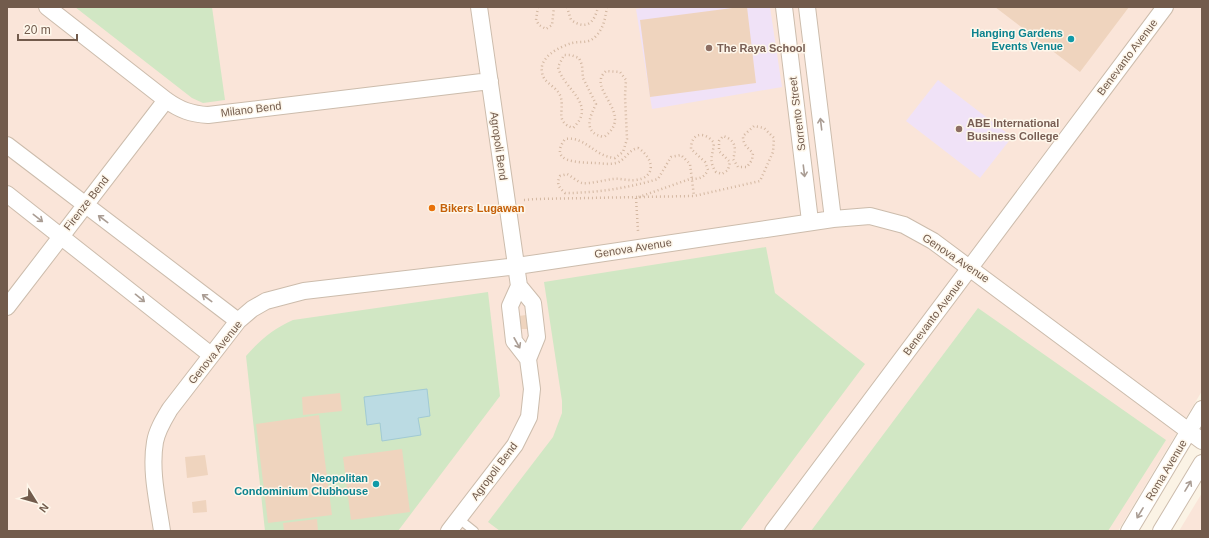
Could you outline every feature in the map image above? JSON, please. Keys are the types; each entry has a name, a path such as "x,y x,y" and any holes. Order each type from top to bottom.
{"street":[{"name":"Milano Bend","path":"47,7 178,109 192,114 208,115 490,81"},
{"name":"Agropoli Bend","path":"479,7 517,266 519,286 510,306 514,341 528,359"},
{"name":"Sorrento Street","path":"784,7 810,221"},
{"name":"Sorrento Street","path":"807,7 833,219"},
{"name":"Benevanto Avenue","path":"774,531 1165,7"},
{"name":"Firenze Bend","path":"7,307 166,100"},
{"path":"7,145 238,321"},
{"path":"7,194 211,355"},
{"name":"Genova Avenue","path":"162,531 153,461 155,441 161,424 170,409 238,321 252,309 266,301 304,291 517,266 810,221 833,219 870,216 904,225 933,241 970,267 1202,441"},
{"name":"Agropoli Bend","path":"454,525 515,445 529,417 532,389 528,359 537,337 533,303 519,286"},
{"name":"Roma Avenue","path":"1129,531 1202,409"},
{"path":"1161,531 1202,463"}],"lane":[{"path":"454,525 474,531"}],"path":[{"path":"538,7 536,20 539,25 546,29 552,25 554,7"},
{"path":"567,7 567,12 571,20 579,25 586,25 593,21 598,7"},
{"path":"607,7 604,27 594,38 586,42 573,43 555,50 544,60 541,71 544,79 559,91 562,100 560,113 566,126 574,128 579,122 583,112 579,99 564,82 558,67 564,55 571,55 578,58 582,65 583,78 596,104 589,119 592,131 596,136 604,137 610,133 614,125 614,115 609,98 601,87 601,79 606,71 620,72 626,80 625,96 627,139 623,152 615,158 605,157 581,141 571,138 565,139 560,146 560,152 563,158 570,162 607,164 617,163 632,149 638,148 647,153 651,164 650,172 643,178 635,180 617,179 582,183 567,174 560,176 557,182 558,187 565,193 576,193 633,186 658,179 670,157 681,155 690,164 690,179 694,196"},
{"path":"507,202 535,199 636,198 694,196 760,181 773,152 774,138 764,128 754,126 746,131 743,136 743,141 745,146 753,153 752,160 747,166 738,167 733,159 736,150 735,144 730,138 723,136 719,141 719,151 730,162 728,170 722,174 716,172 711,165 710,159 714,143 709,137 701,134 694,137 691,142 691,148 705,162 708,170 705,176 699,179 690,179 636,198"},
{"path":"636,198 639,247"}],"shaded area":[{"path":"7,7 1202,7 1202,391 1118,531 7,531"},
{"name":"The Raya School","path":"650,7 770,7 782,87 652,109 636,9"},
{"name":"ABE International Business College","path":"938,80 1012,137 980,178 906,121"},
{"path":"1202,493 1202,531 1179,531"}],"green space":[{"path":"75,7 212,7 225,100 203,103 192,98"},
{"path":"766,247 775,293 865,364 740,531 500,531 488,522 553,437 562,413 562,401 544,282"},
{"path":"488,292 500,396 398,531 265,531 246,356 251,350 273,331 293,320"},
{"path":"978,308 1166,440 1108,531 811,531"}],"water":[{"path":"427,389 430,416 418,418 421,435 382,441 380,423 367,425 364,397"}],"building":[{"name":"The Raya School","path":"747,7 756,83 650,97 640,20"},
{"name":"Hanging Gardens Events Venue","path":"995,7 1129,7 1080,72"},
{"path":"526,315 528,329 520,329 519,316"},
{"path":"340,393 342,411 303,415 302,397"},
{"path":"319,415 332,515 268,523 256,424"},
{"name":"Neopolitan Condominium Clubhouse","path":"402,449 410,512 351,520 343,457"},
{"path":"205,455 208,475 187,478 185,457"},
{"path":"206,500 207,512 193,513 192,502"},
{"path":"317,519 318,531 284,531 283,523"}],"place":[{"name":"Hanging Gardens Events Venue","path":"1071,39"},
{"name":"The Raya School","path":"709,48"},
{"name":"ABE International Business College","path":"959,129"},
{"name":"Bikers Lugawan","path":"432,208"},
{"name":"Neopolitan Condominium Clubhouse","path":"376,484"}]}
